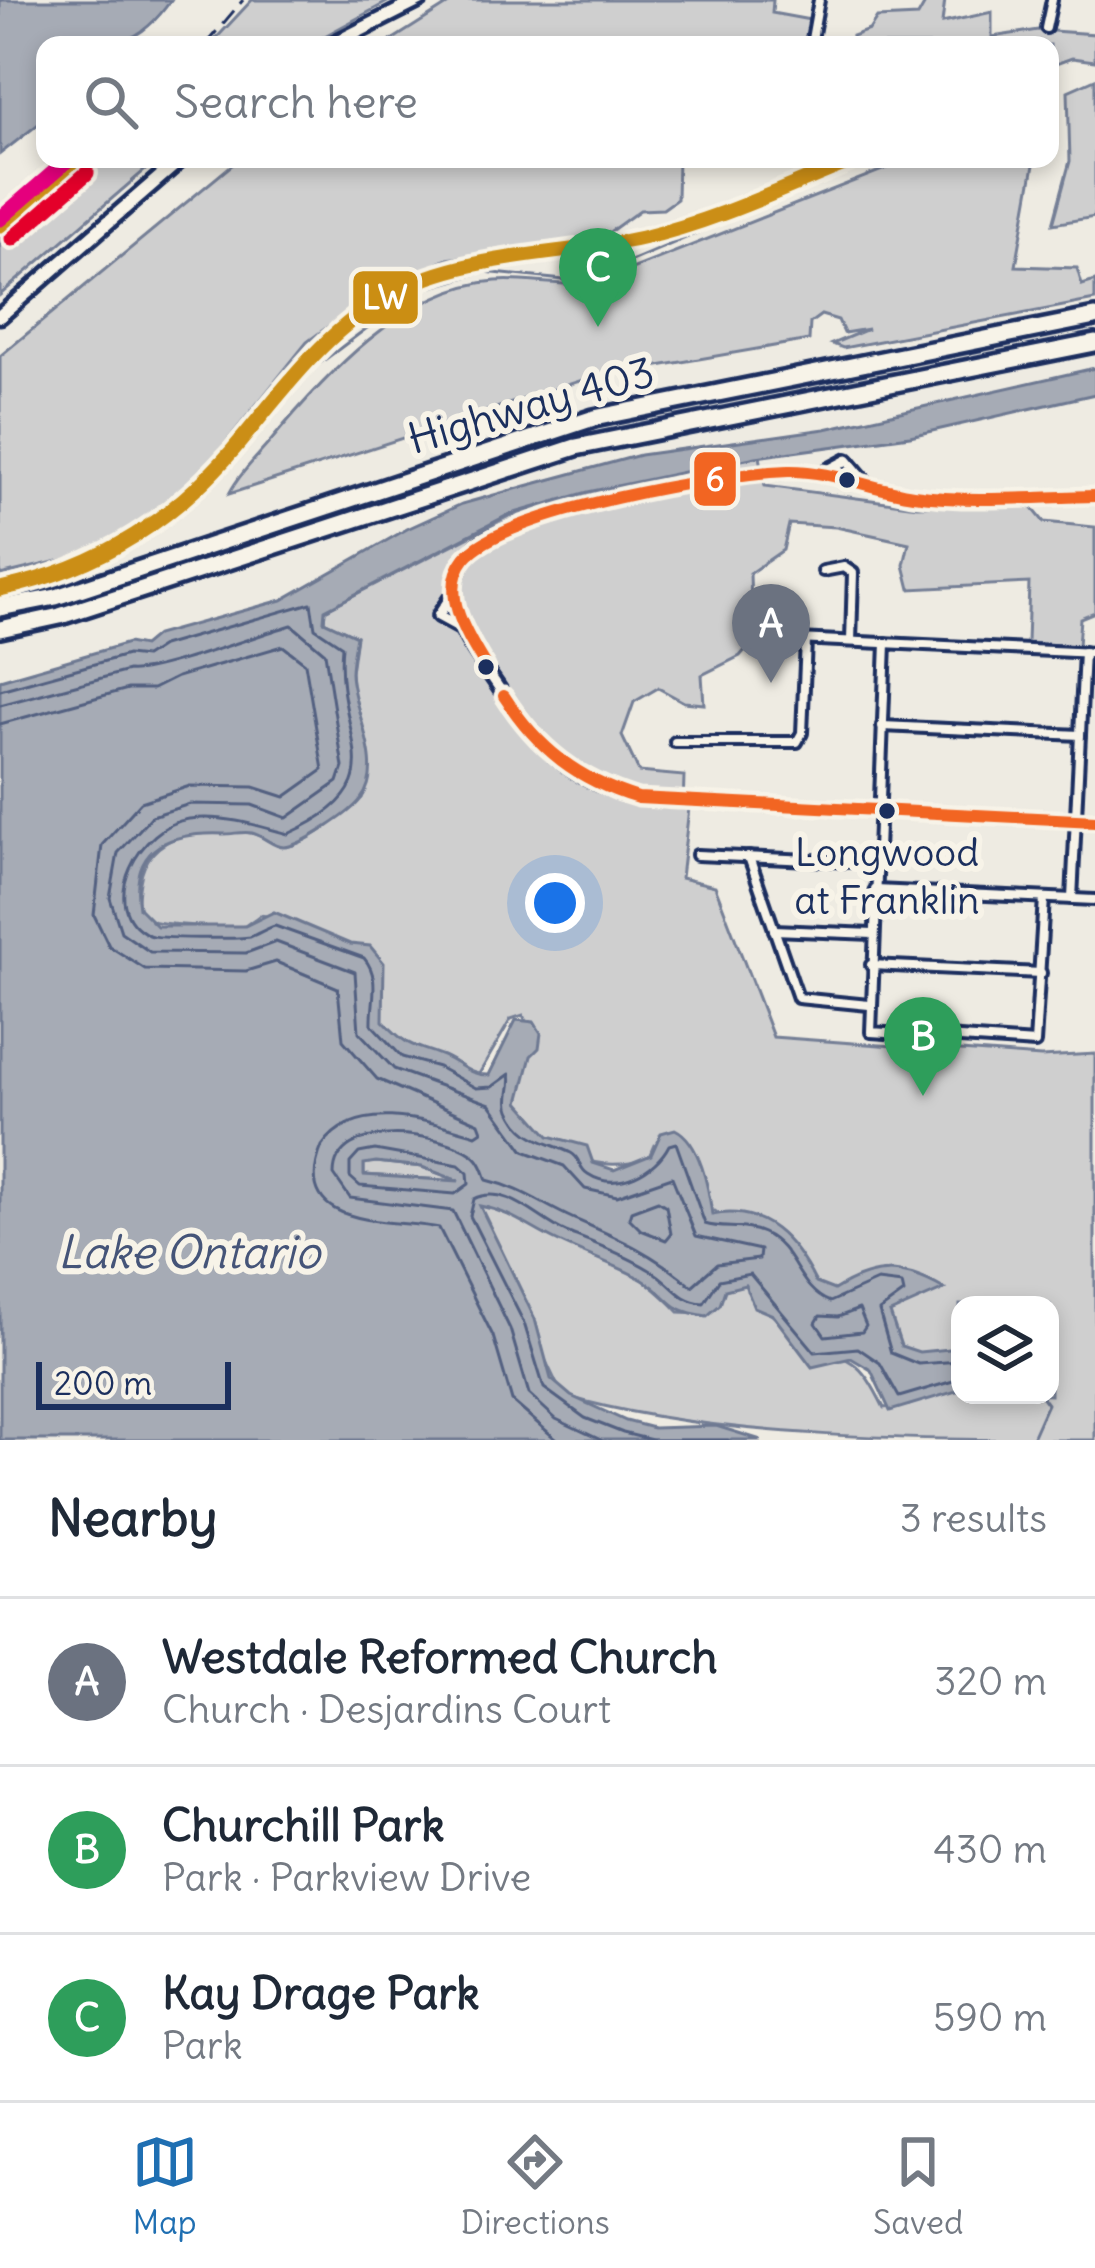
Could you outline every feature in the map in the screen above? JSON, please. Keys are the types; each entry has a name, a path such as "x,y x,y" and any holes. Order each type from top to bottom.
{"highway":[{"name":"Highway 403","path":"0,608 56,597 594,418 1095,315"},
{"name":"Highway 403","path":"0,629 60,616 576,447 1095,343"}],"main road":[{"path":"349,36 420,0"},
{"path":"0,316 172,168"}],"street":[{"path":"813,36 819,0"},
{"path":"1046,28 1052,0"},
{"path":"819,474 847,460 873,486"},
{"path":"464,632 437,616 454,591 467,556 506,530 676,488 765,473 819,474 943,496 1095,496"},
{"path":"823,571 844,567 853,572 851,641"},
{"path":"454,591 464,632 532,739 598,785 638,798 1095,821"},
{"path":"755,637 1095,653"},
{"path":"675,742 797,742 802,734 806,639"},
{"path":"886,643 871,1032 1027,1044 1037,1040 1044,898"},
{"path":"1072,899 1084,652"},
{"path":"882,726 1080,735"},
{"path":"698,855 876,863"},
{"path":"748,857 800,1000 869,1005"},
{"path":"874,890 1095,901"},
{"path":"774,930 873,934"},
{"path":"871,964 1041,973"}],"shaded area":[{"path":"252,0 391,0 325,36 218,36"},
{"path":"455,0 773,0 772,13 810,20 807,36 398,36"},
{"path":"927,0 945,0 942,23 992,12 992,36 852,36 869,30 877,18 918,16"},
{"path":"1038,30 1095,34 1095,61 1072,58 1059,63 1059,36 999,36"},
{"path":"1095,79 1095,217 1053,224 1070,161 1068,91"},
{"path":"80,168 148,168 0,295 0,238"},
{"path":"228,168 678,168 677,199 663,209 640,210 604,236 447,259 373,293 307,342 205,468 149,517 75,557 0,575 0,356"},
{"path":"887,168 1033,168 1016,266 1077,268 1082,285 1095,281 1095,300 843,348 832,344 868,329 844,333 838,320 821,315 810,323 809,340 589,378 229,494 314,392 398,318 462,287 496,281 576,284 604,280"},
{"path":"760,456 765,486 917,506 1030,505 1044,522 1095,527 1095,612 1080,618 1078,646 1027,643 1029,583 910,589 904,565 909,543 836,527 789,524 783,550 750,573 752,642 740,656 702,675 704,704 684,702 658,688 634,702 622,736 639,772 684,776 683,807 689,808 681,878 715,886 773,1037 1041,1057 1095,1054 1095,1440 894,1438 753,1429 621,1410 562,1395 479,1220 478,1197 611,1258 679,1312 700,1313 717,1283 748,1283 747,1291 795,1337 798,1347 852,1362 884,1408 909,1405 942,1390 951,1390 951,1404 1059,1404 1059,1296 951,1296 951,1353 897,1356 715,1211 705,1213 669,1139 654,1145 648,1159 605,1164 571,1153 542,1131 512,1100 531,1032 523,1015 511,1019 479,1074 469,1077 401,1049 281,918 260,915 238,927 193,926 151,920 140,910 145,865 167,842 199,831 234,830 293,845 321,831 362,798 351,672 356,636 324,621 325,610 509,516 671,473"},
{"path":"364,1163 422,1167 459,1181 364,1175"}],"water":[{"path":"0,0 171,0 134,36 36,36 36,126 0,154"},
{"name":"Lake Ontario","path":"1095,368 1095,394 910,436 756,457 588,492 508,515 325,610 324,621 356,636 351,673 371,770 361,799 325,828 284,847 245,832 188,836 159,846 141,869 139,908 157,926 245,926 274,912 350,944 370,946 384,963 383,1021 406,1041 476,1073 489,1075 516,1020 534,1022 541,1033 539,1048 531,1056 519,1102 549,1136 587,1146 593,1163 614,1170 651,1155 661,1133 675,1129 697,1155 712,1215 747,1215 776,1229 816,1283 834,1290 862,1276 888,1271 944,1289 890,1313 901,1346 919,1352 951,1349 951,1393 890,1411 871,1370 851,1358 812,1367 773,1315 754,1307 745,1285 725,1290 720,1305 707,1316 693,1313 676,1307 632,1274 480,1206 535,1319 551,1379 571,1396 653,1428 716,1426 761,1440 0,1440 0,680 128,643 143,646 156,635 282,600 407,529 462,504 640,455 825,429","holes":["364,1164 422,1167 459,1181 364,1175"]}],"waterway":[{"path":"319,364 415,292 484,272 564,280 579,273 600,274 745,213"},
{"path":"1031,1440 1047,1404"}],"railway":[{"path":"213,36 243,0"},
{"path":"0,231 71,168"}],"transit line":[{"path":"0,219 59,168"},
{"name":"LW","path":"0,225 65,168"},
{"name":"LW","path":"0,589 71,568 135,536 164,515 218,467 329,340 393,293 483,263 670,231 834,168"},
{"path":"12,239 87,173"},
{"name":"6","path":"486,667 459,614 454,585 457,571 487,541 568,510 669,487 788,471 936,497 1095,496"},
{"name":"6","path":"504,696 531,732 561,760 597,782 638,798 1095,821"}],"place":[{"name":"Kay Drage Park","path":"598,327"},
{"name":"Westdale Reformed Church","path":"771,683"},
{"name":"Longwood at Franklin","path":"887,811"},
{"name":"Churchill Park","path":"923,1096"}]}
